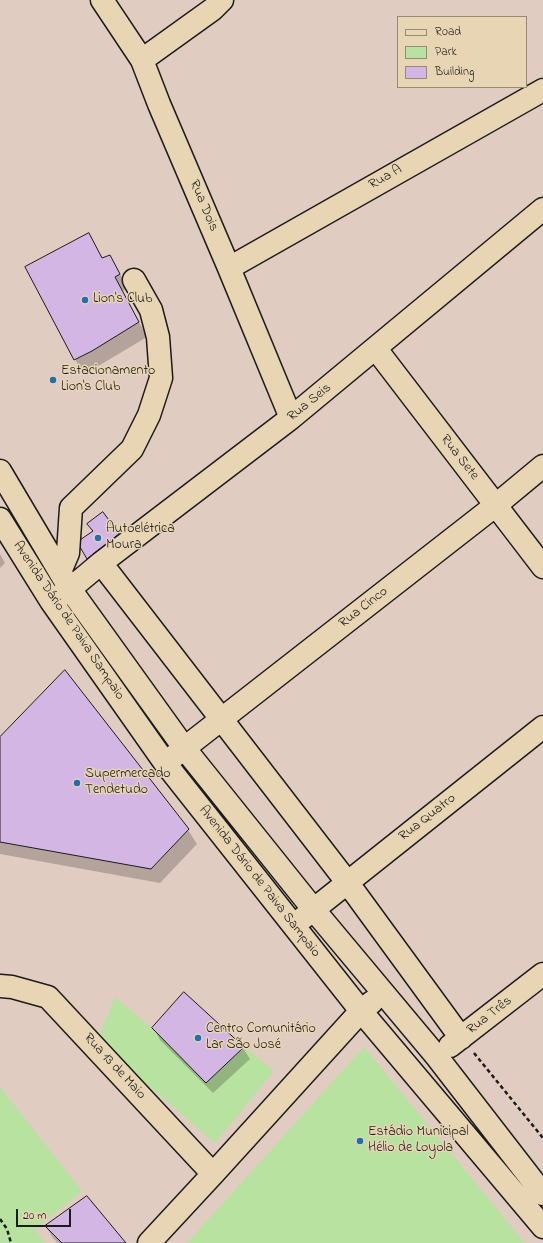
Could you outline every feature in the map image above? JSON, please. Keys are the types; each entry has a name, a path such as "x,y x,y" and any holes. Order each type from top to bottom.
{"street":[{"name":"Rua Dois","path":"102,0 142,60 159,104 291,418"},
{"path":"142,60 218,5 235,0"},
{"name":"Rua A","path":"229,268 543,90"},
{"name":"Rua Seis","path":"51,601 65,580 100,563 291,418 543,209"},
{"path":"65,580 71,508 132,449 148,415 161,378 158,337 151,310 134,280"},
{"name":"Rua Sete","path":"376,349 543,567"},
{"name":"Rua Cinco","path":"165,763 496,505 543,466"},
{"path":"0,471 65,580 184,749 314,910 437,1057 543,1194"},
{"name":"Avenida Dário de Paiva Sampaio","path":"0,519 51,601 165,763 361,1011 542,1224"},
{"path":"100,563 347,882 461,1038"},
{"name":"Rua Quatro","path":"293,925 314,910 347,882 543,727"},
{"name":"Rua Três","path":"437,1057 543,974"},
{"name":"Rua 13 de Maio","path":"0,986 12,987 48,997 213,1174"},
{"path":"149,1243 361,1011 383,993"}],"path":[{"path":"461,1038 543,1138"},
{"path":"0,1219 7,1229 10,1243"}],"green space":[{"path":"115,997 152,1028 206,1082 244,1047 271,1068 273,1072 215,1143 97,1041"},
{"name":"Estádio Municipal Hélio de Loyola","path":"364,1047 525,1243 187,1243"},
{"path":"0,1087 82,1191 35,1229 45,1243 0,1243"}],"building":[{"name":"Lion's Club","path":"89,233 102,258 110,255 120,274 115,277 139,322 92,351 74,360 25,267"},
{"name":"Autoelétrica Moura","path":"103,512 119,534 87,559 77,542 93,531 87,524"},
{"name":"Supermercado Tendetudo","path":"65,670 189,829 151,869 0,842 0,737"},
{"name":"Centro Comunitário Lar São José","path":"184,992 244,1047 206,1083 152,1028"},
{"path":"87,1196 126,1243 62,1243 45,1226"}],"place":[{"name":"Lion's Club","path":"85,300"},
{"name":"Estacionamento Lion's Club","path":"53,380"},
{"name":"Autoelétrica Moura","path":"98,538"},
{"name":"Supermercado Tendetudo","path":"77,783"},
{"name":"Centro Comunitário Lar São José","path":"198,1038"},
{"name":"Estádio Municipal Hélio de Loyola","path":"360,1141"}]}
